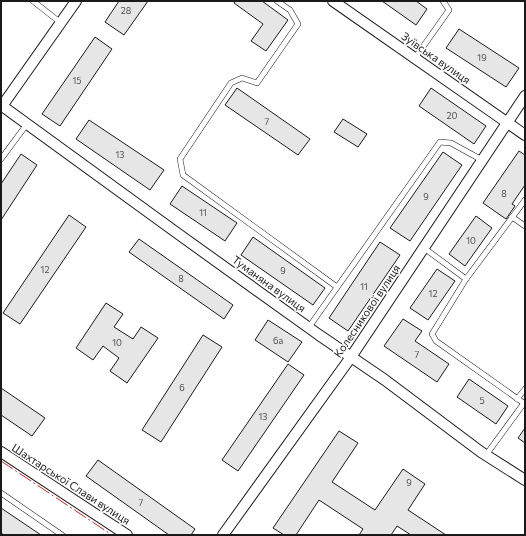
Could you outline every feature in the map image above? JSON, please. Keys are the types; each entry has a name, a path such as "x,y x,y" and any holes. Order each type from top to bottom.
{"street":[{"path":"2,106 76,1"},
{"name":"Зуївська вулиця","path":"333,1 525,135"},
{"name":"Колесникової вулиця","path":"223,535 351,357 525,96"},
{"name":"Туманяна вулиця","path":"2,106 308,327 385,380 486,456 525,480"},
{"name":"Шахтарської Слави вулиця","path":"1,452 127,535"}],"lane":[{"path":"32,1 61,23"},
{"path":"277,1 290,10 298,24 257,83 242,78 231,83 180,159 183,176 337,287"},
{"path":"415,58 449,10 444,1"},
{"path":"1,159 27,124"},
{"path":"308,327 440,142 451,142 482,160"},
{"path":"486,456 524,404 436,340 432,334 466,278 525,200"},
{"path":"512,217 525,226"},
{"path":"424,248 466,278"},
{"path":"518,399 525,389"},
{"path":"1,493 62,535"}],"building":[{"path":"119,1 148,1 124,35 105,22"},
{"path":"235,1 262,1 288,20 266,51 251,41 263,24 234,3"},
{"path":"382,1 416,1 427,9 416,25"},
{"path":"459,29 519,68 506,87 446,48"},
{"path":"95,37 112,49 60,126 42,114"},
{"path":"237,88 310,139 298,155 225,105"},
{"path":"431,88 486,126 474,144 419,106"},
{"path":"343,119 367,134 358,147 334,132"},
{"path":"89,120 164,170 150,190 76,139"},
{"path":"519,151 525,155 525,185 512,204 515,206 506,219 483,203"},
{"path":"443,152 462,165 410,241 390,228"},
{"path":"21,154 37,165 1,220 1,184"},
{"path":"182,186 237,223 225,241 170,204"},
{"path":"69,215 86,227 20,324 3,313"},
{"path":"476,216 492,228 465,266 449,254"},
{"path":"253,237 325,288 313,305 241,255"},
{"path":"139,239 233,305 224,319 129,252"},
{"path":"380,242 400,255 348,331 329,318"},
{"path":"437,269 455,281 428,320 410,308"},
{"path":"106,303 123,314 114,327 133,339 141,327 158,338 127,383 110,371 119,358 103,346 93,360 76,348"},
{"path":"403,319 422,331 415,341 449,364 437,382 384,346"},
{"path":"268,320 302,342 288,362 255,340"},
{"path":"203,335 222,347 161,442 142,430"},
{"path":"288,364 304,375 238,471 222,460"},
{"path":"469,379 508,406 496,424 457,397"},
{"path":"1,388 45,418 32,436 1,415"},
{"path":"525,428 525,443 518,438"},
{"path":"339,431 358,443 332,482 375,510 403,469 425,484 408,510 446,535 411,535 397,526 391,535 359,535 363,529 319,500 296,535 284,535 273,528"},
{"path":"98,460 195,529 191,535 169,535 86,476"},
{"path":"1,508 41,535 4,535 1,533"}],"power":[{"path":"1,461 112,535"}]}
